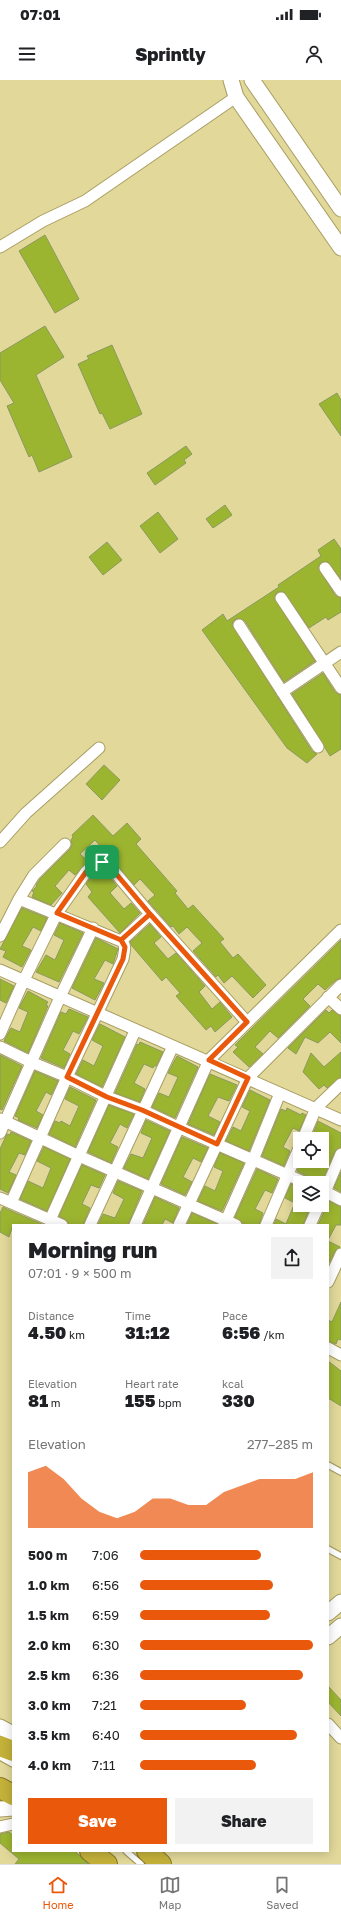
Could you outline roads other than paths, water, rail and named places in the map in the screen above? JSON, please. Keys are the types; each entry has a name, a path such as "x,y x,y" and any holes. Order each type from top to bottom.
{"highway":[{"path":"0,1746 12,1751"},
{"path":"0,1788 12,1794"},
{"path":"91,1852 107,1864"},
{"path":"148,1852 161,1864"}],"street":[{"path":"231,80 236,97 341,248"},
{"path":"252,80 341,209"},
{"path":"0,247 43,221 85,201 236,97"},
{"path":"326,568 341,591"},
{"path":"280,598 341,688"},
{"path":"239,625 318,747"},
{"path":"282,692 341,652"},
{"path":"0,842 26,813 99,748"},
{"path":"0,936 19,899 34,875 65,844"},
{"path":"0,1034 24,980 57,913 86,872 91,867 102,862 107,863 150,914 247,1022"},
{"path":"11,1203 67,1077 123,959 125,947 121,940 19,899"},
{"path":"121,940 150,914"},
{"path":"0,1133 3,1120 93,928"},
{"path":"135,1224 180,1128 209,1060 341,930"},
{"path":"0,970 98,1011 136,1031 209,1060 341,1120"},
{"path":"179,1224 248,1078 341,984"},
{"path":"328,997 341,1009"},
{"path":"50,1220 136,1031"},
{"path":"90,1224 173,1046"},
{"path":"0,1047 107,1097 142,1110 293,1176"},
{"path":"306,1132 316,1108 341,1084"},
{"path":"3,1120 114,1172 229,1223 280,1093"},
{"path":"329,1181 341,1154"},
{"path":"266,1224 293,1162"},
{"path":"329,1196 341,1200"},
{"path":"0,1198 60,1224"},
{"path":"310,1224 316,1212"},
{"path":"334,1272 341,1254"},
{"path":"329,1349 341,1355"},
{"path":"329,1612 341,1602"},
{"path":"329,1636 341,1626"},
{"path":"329,1725 341,1738"},
{"path":"0,1727 12,1733"},
{"path":"0,1809 12,1808"},
{"path":"0,1827 12,1824"}],"lane":[{"path":"329,1466 341,1472"},
{"path":"329,1550 341,1556"},
{"path":"0,1758 12,1764"},
{"path":"127,1852 141,1864"}]}
